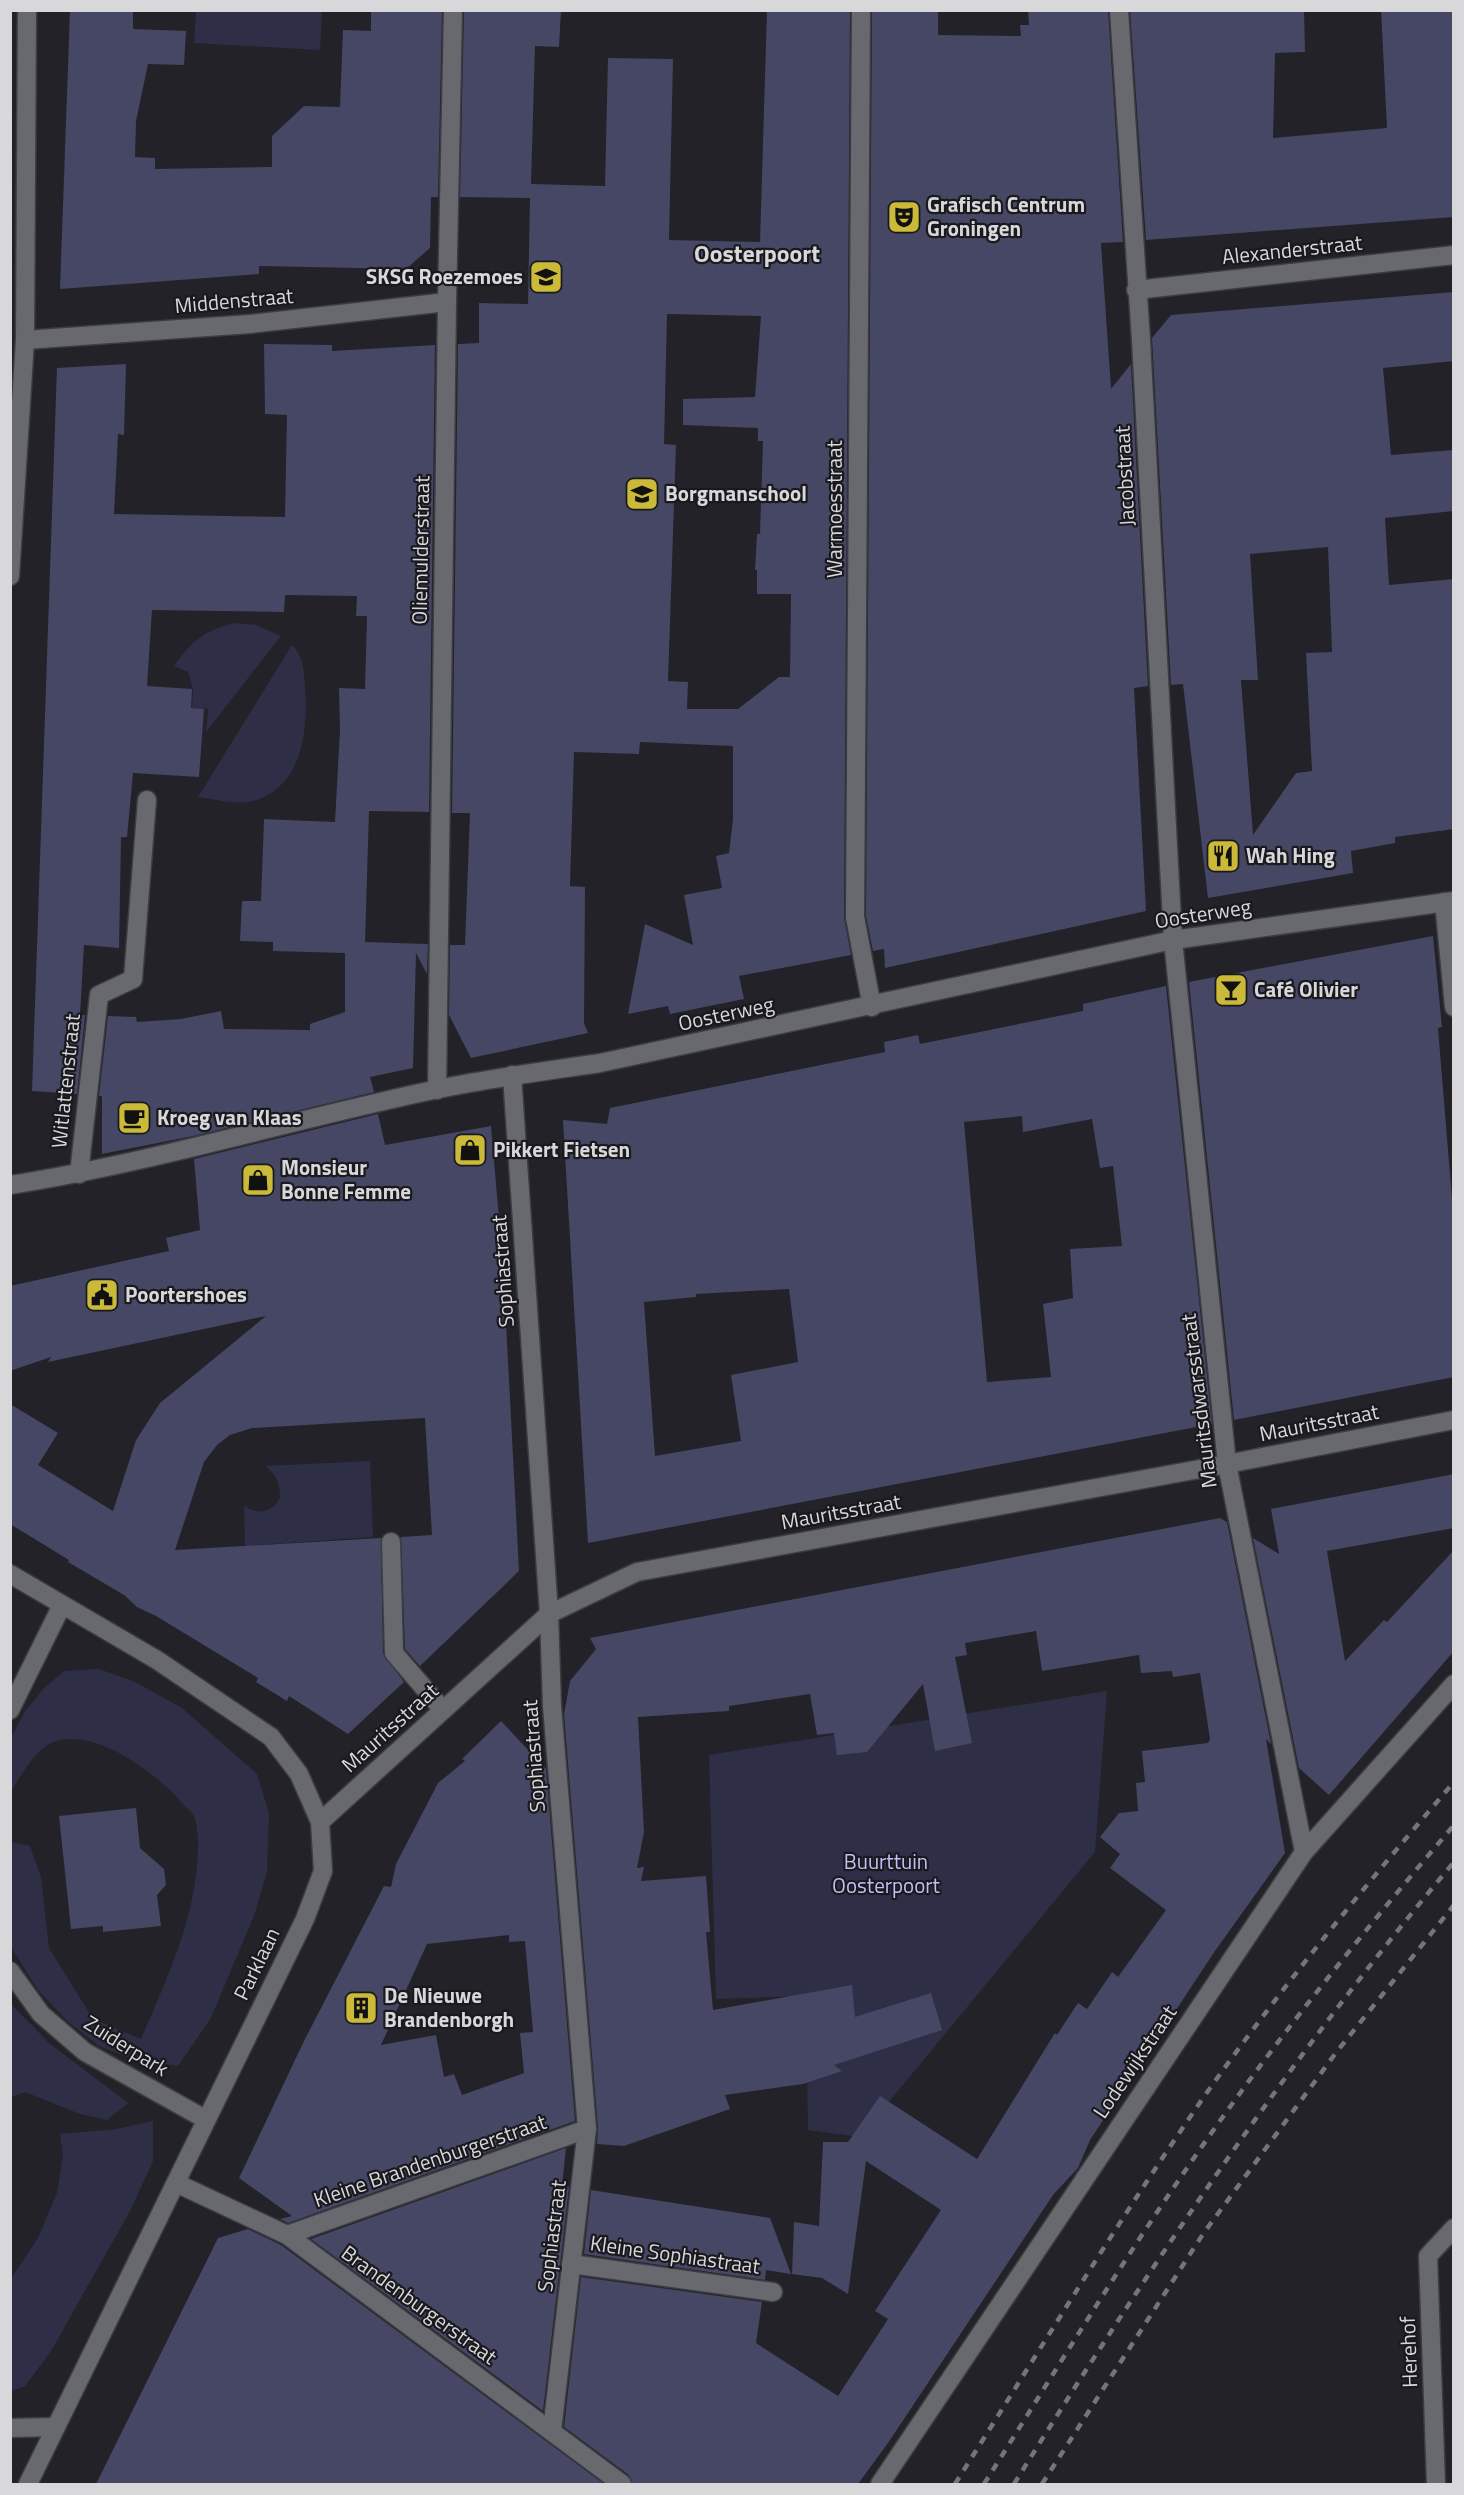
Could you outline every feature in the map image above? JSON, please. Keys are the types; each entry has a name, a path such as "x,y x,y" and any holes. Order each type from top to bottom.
{"street":[{"path":"10,576 25,340 27,10"},
{"name":"Oliemulderstraat","path":"437,1090 453,10"},
{"name":"Warmoesstraat","path":"861,10 855,917 872,1007"},
{"name":"Jacobstraat","path":"1119,10 1173,940"},
{"name":"Alexanderstraat","path":"1136,290 1454,255"},
{"name":"Middenstraat","path":"25,340 250,324 447,302"},
{"name":"Witlattenstraat","path":"79,1174 99,995 133,979 147,800"},
{"path":"1449,902 1454,1007"},
{"name":"Oosterweg","path":"10,1185 79,1174 437,1090 512,1075 600,1063 872,1007 1173,940 1449,902"},
{"name":"Mauritsdwarsstraat","path":"1173,940 1227,1464 1304,1852"},
{"name":"Sophiastraat","path":"512,1075 549,1614 552,1706 587,2129 552,2431"},
{"name":"Mauritsstraat","path":"320,1822 549,1614 637,1572 1454,1420"},
{"path":"391,1542 394,1653 443,1710"},
{"name":"Parklaan","path":"10,1574 157,1660 271,1737 299,1774 320,1822 323,1871 305,1919 28,2484"},
{"path":"10,1710 62,1605"},
{"name":"Lodewijkstraat","path":"880,2484 1304,1852 1454,1684"},
{"name":"Zuiderpark","path":"10,1971 41,2014 85,2052 206,2119"},
{"name":"Kleine Brandenburgerstraat","path":"287,2235 587,2129"},
{"name":"Brandenburgerstraat","path":"176,2183 287,2235 622,2484"},
{"name":"Herehof","path":"1437,2484 1428,2256 1454,2228"},
{"name":"Kleine Sophiastraat","path":"571,2264 773,2292"},
{"path":"10,2428 55,2427"}],"green space":[{"path":"196,11 322,11 320,50 194,43"},
{"path":"234,623 256,625 281,636 206,732 208,709 192,708 193,689 188,672 174,666 200,638"},
{"path":"292,645 303,665 306,718 301,749 289,776 266,796 250,802 198,797"},
{"path":"370,1461 373,1537 245,1546 244,1506 255,1511 264,1511 273,1507 280,1498 277,1480 265,1466"},
{"path":"99,1669 135,1682 182,1708 257,1774 269,1813 267,1872 255,1913 211,2018 178,2066 132,2059 99,2046 67,2021 38,1990 11,1947 11,1842 30,1846 41,1877 49,1948 93,2019 141,2039 180,1944 193,1895 198,1837 194,1816 171,1791 125,1756 90,1741 72,1739 56,1741 42,1749 30,1762 11,1791 11,1738 24,1713 44,1688 64,1671"},
{"name":"Buurttuin Oosterpoort","path":"1107,1691 1095,1852 860,2137 808,2130 806,1996 716,1999 709,1755"},
{"path":"10,2003 49,2043 128,2103 107,2120 80,2114 25,2092 11,2097"},
{"path":"153,2121 153,2161 130,2211 51,2351 25,2386 11,2391 11,2279 38,2238 57,2193 63,2155 60,2134 116,2129"}],"building":[{"path":"70,10 133,10 133,29 186,31 184,65 148,64 136,121 135,157 155,158 155,169 272,167 272,136 304,106 340,107 343,30 371,31 371,10 442,10 438,197 431,197 430,248 406,269 259,266 259,274 60,289"},
{"path":"464,10 561,10 559,47 535,46 531,184 605,186 608,58 673,59 669,240 760,242 767,10 850,10 844,917 851,955 739,976 744,999 670,1014 668,1006 628,1014 645,924 693,945 684,895 722,888 716,856 729,853 733,819 733,746 640,742 639,754 574,752 570,886 585,887 584,1023 588,1033 471,1058 449,1015 450,945 465,945 470,813 452,813 458,344 479,343 479,303 528,304 530,198 460,197","holes":["667,314 761,316 755,397 683,399 683,425 758,428 758,441 763,441 760,534 757,534 755,570 757,570 757,594 791,594 790,677 779,677 738,709 687,709 688,682 668,681 676,445 664,444"]},
{"path":"872,10 938,10 938,35 1021,36 1020,25 1029,25 1028,10 1108,10 1123,242 1101,243 1111,389 1131,364 1148,686 1134,688 1146,911 885,968 884,949 873,951 866,916"},
{"path":"1130,10 1304,10 1305,52 1275,53 1273,138 1387,128 1381,10 1454,10 1454,217 1146,240"},
{"path":"1454,292 1454,361 1383,368 1391,455 1454,450 1454,511 1385,518 1389,585 1454,579 1454,829 1395,837 1395,843 1351,851 1353,873 1208,898 1183,684 1171,685 1152,338 1171,315","holes":["1328,547 1332,652 1306,653 1312,771 1296,773 1253,835 1241,680 1258,680 1250,554"]},
{"path":"264,344 332,345 332,351 435,345 429,812 369,811 365,942 428,944 427,974 416,953 413,1068 370,1077 374,1092 193,1136 102,1154 102,1096 99,1096 108,1016 136,1017 137,1022 181,1019 221,1011 224,1029 310,1030 310,1024 345,1012 345,953 273,951 273,942 240,941 242,901 261,901 264,819 335,822 340,730 339,688 365,689 367,616 356,616 357,596 285,595 284,612 152,610 147,686 192,689 191,708 204,709 199,777 133,773 127,837 121,837 119,948 84,945 80,1015 85,1015 77,1094 32,1091 57,368 126,364 124,435 118,434 114,514 285,517 287,415 265,414"},
{"path":"1433,936 1442,1027 1438,1028 1454,1223 1454,1377 1234,1420 1189,982"},
{"path":"1166,986 1212,1424 588,1543 563,1120 607,1124 610,1108 885,1052 884,1042 918,1035 920,1044 1083,1011 1083,1004","holes":["1022,1116 1023,1132 1092,1119 1100,1168 1113,1166 1122,1246 1070,1249 1073,1298 1043,1304 1051,1377 987,1382 964,1122","789,1289 798,1362 731,1375 741,1441 655,1456 644,1302 696,1297 696,1294"]},
{"path":"378,1114 385,1145 491,1126 503,1265 519,1571 420,1666 405,1649 401,1537 432,1535 425,1418 252,1428 230,1435 217,1445 204,1462 175,1550 381,1538 383,1653 404,1682 348,1734 289,1696 287,1701 256,1682 258,1678 156,1616 137,1607 124,1595 10,1524 10,1404 58,1433 38,1465 113,1511 136,1440 160,1403 266,1316 48,1362 51,1357 10,1371 10,1286 169,1251 166,1238 200,1230 194,1159"},
{"path":"1454,1474 1454,1528 1327,1551 1345,1661 1384,1620 1387,1622 1454,1550 1454,1651 1329,1795 1299,1768 1253,1538 1279,1554 1271,1509"},
{"path":"1220,1518 1227,1522 1271,1744 1266,1739 1285,1853 1215,1951 1090,2140 1078,2168 1053,2195 888,2443 858,2484 633,2484 629,2475 564,2427 581,2277 762,2302 756,2343 838,2396 888,2319 875,2311 941,2210 866,2161 848,2294 822,2278 792,2274 794,2222 819,2226 823,2142 848,2142 880,2096 977,2159 1055,2033 1057,2035 1078,2003 1087,2009 1112,1972 1118,1977 1166,1910 1110,1868 1120,1854 1100,1837 1119,1813 1138,1811 1136,1783 1145,1782 1142,1751 1208,1743 1210,1739 1200,1673 1173,1677 1172,1671 1141,1673 1139,1655 1042,1671 1036,1631 965,1643 967,1655 955,1657 972,1743 935,1751 923,1684 867,1752 837,1755 834,1733 817,1735 810,1694 729,1706 729,1711 638,1717 644,1832 637,1868 644,1867 641,1881 706,1876 710,1932 706,1932 713,2010 852,1985 855,2017 931,1993 942,2030 834,2065 842,2071 803,2084 725,2095 730,2109 624,2146 597,2144 598,2128 564,1714 570,1681 596,1649 590,1638"},
{"path":"501,1721 546,1769 575,2121 288,2223 280,2219 292,2216 239,2178 304,2041 384,1886 391,1887 396,1864 438,1783 465,1761 462,1759","holes":["509,1935 509,1942 525,1941 533,2032 520,2033 524,2073 462,2095 454,2074 444,2077 436,2035 381,2045 427,1944"]},
{"path":"136,1808 140,1848 164,1869 166,1885 157,1895 161,1926 103,1932 103,1926 71,1929 59,1816"},
{"path":"566,2148 562,2186 569,2187 543,2411 311,2239"},
{"path":"591,2190 770,2218 791,2274 766,2270 765,2280 584,2254"},
{"path":"248,2229 281,2245 604,2484 96,2484 218,2238"}],"railway":[{"path":"955,2484 1111,2237 1208,2091 1327,1934 1454,1782"},
{"path":"984,2484 1123,2264 1210,2135 1329,1977 1454,1825"},
{"path":"1014,2484 1169,2244 1278,2088 1335,2011 1454,1862"},
{"path":"1042,2484 1203,2234 1335,2054 1454,1905"}],"place":[{"name":"Grafisch Centrum Groningen","path":"904,217"},
{"name":"SKSG Roezemoes","path":"546,277"},
{"name":"Borgmanschool","path":"642,494"},
{"name":"Wah Hing","path":"1223,856"},
{"name":"Café Olivier","path":"1231,990"},
{"name":"Kroeg van Klaas","path":"134,1118"},
{"name":"Pikkert Fietsen","path":"470,1150"},
{"name":"Monsieur Bonne Femme","path":"258,1180"},
{"name":"Poortershoes","path":"102,1295"},
{"name":"De Nieuwe Brandenborgh","path":"361,2008"}],"district":[{"name":"Oosterpoort","path":"757,254"}]}
